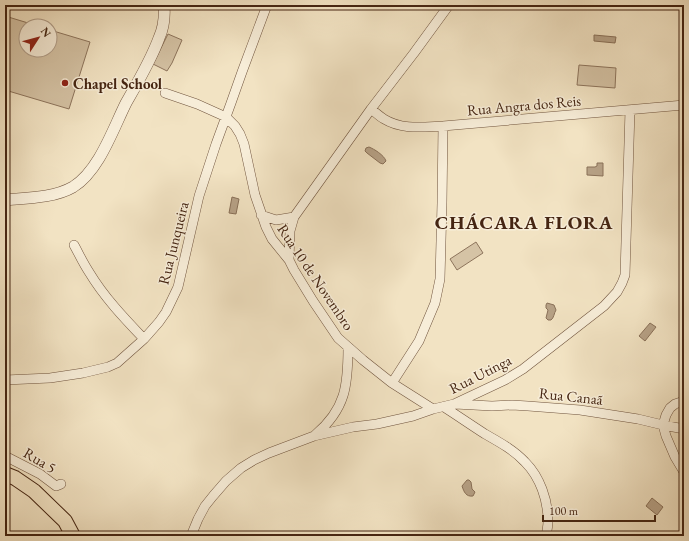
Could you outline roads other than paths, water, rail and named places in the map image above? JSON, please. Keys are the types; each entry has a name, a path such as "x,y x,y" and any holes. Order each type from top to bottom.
{"main road":[{"path":"5,474 15,478 34,491 65,521 73,536"}],"street":[{"path":"5,200 51,196 73,187 86,176 100,156 160,37 164,21 164,5"},
{"name":"Rua Junqueira","path":"5,380 50,378 83,373 108,367 117,362 144,339 166,312 178,287 199,196 216,144 267,5"},
{"path":"289,260 290,231 294,217 371,109 449,5"},
{"name":"Rua 10 de Novembro","path":"165,93 197,104 226,117 236,126 244,144 254,195 272,239 289,260 338,338 392,383 433,409"},
{"name":"Rua Angra dos Reis","path":"371,109 384,119 402,126 414,128 684,105"},
{"name":"Rua Utinga","path":"191,536 205,506 212,496 241,468 254,460 314,436 413,416 454,404 505,380 523,369 604,306 617,292 625,275 630,110"},
{"path":"392,383 419,341 436,303 440,279 442,126"},
{"path":"261,215 276,220 294,217"},
{"path":"74,245 89,273 103,293 121,315 144,339"},
{"path":"314,436 325,427 340,406 345,391 348,347"},
{"path":"684,400 670,408 666,415 664,425 666,436 675,457 684,472"},
{"name":"Rua Canaã","path":"454,404 492,406 523,405 580,410 638,419 684,429"},
{"path":"444,407 510,449 531,468 544,496 548,523 546,536"},
{"name":"Rua 5","path":"5,456 40,474 56,486 60,484"}],"place":[{"name":"Chapel School","path":"65,83"}],"district":[{"name":"CHÁCARA FLORA","path":"524,222"}]}
